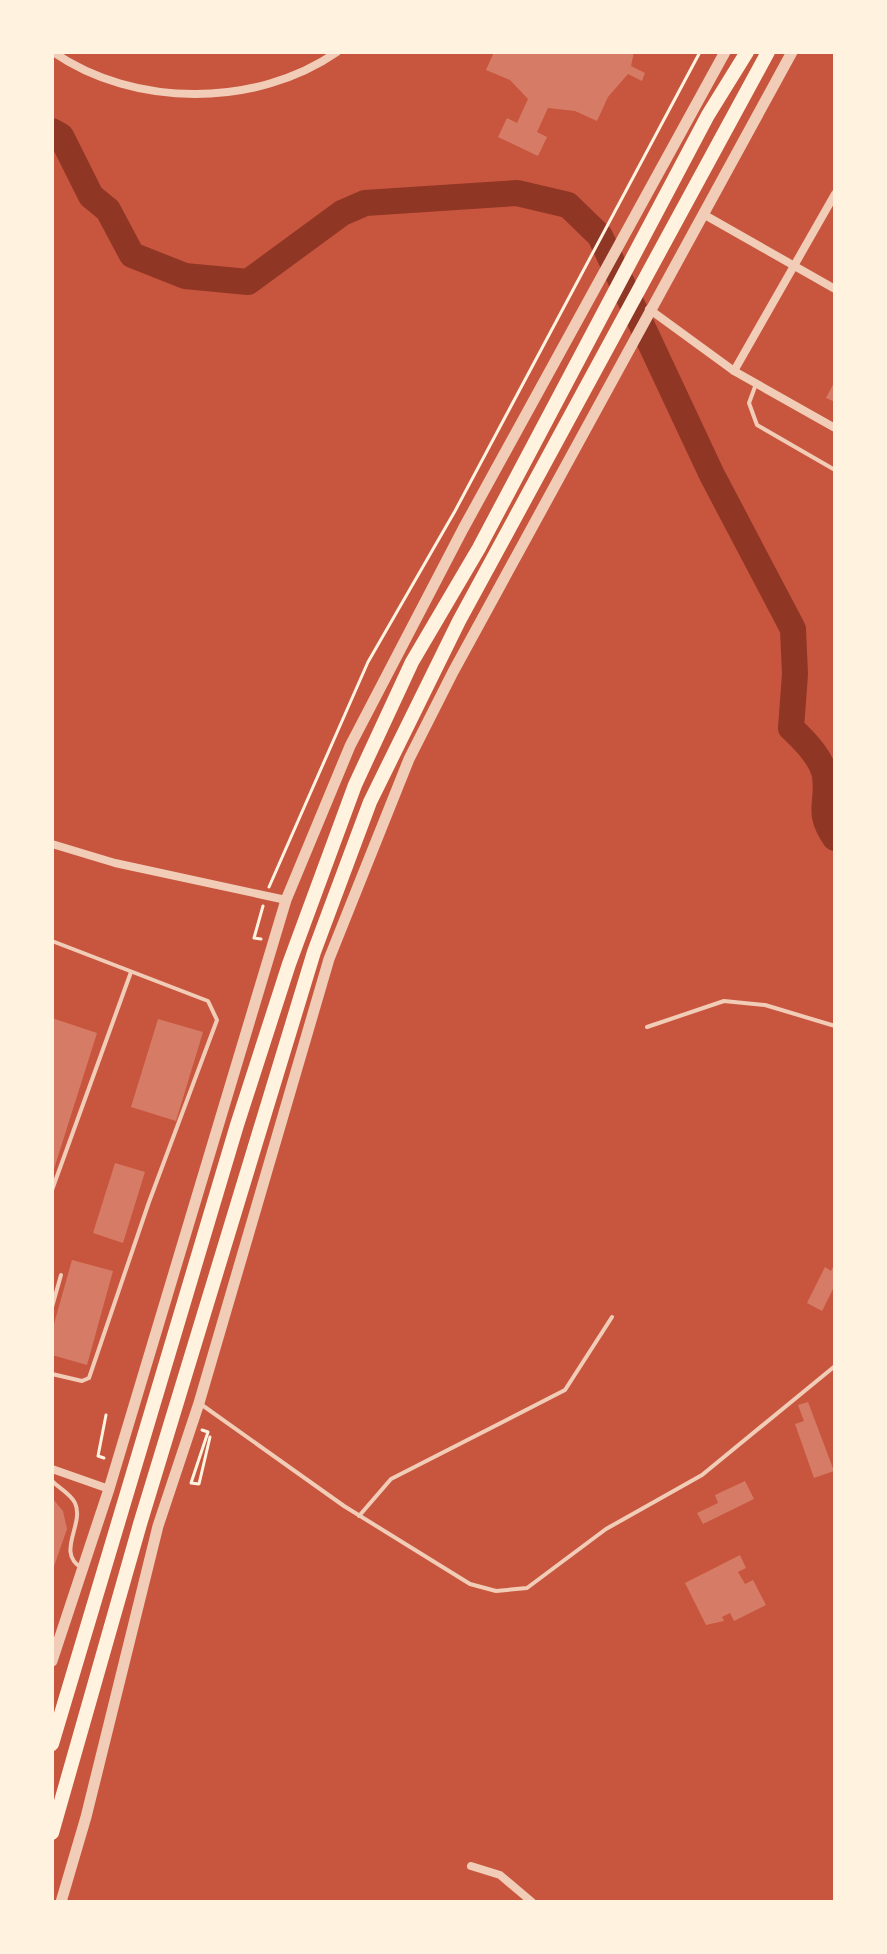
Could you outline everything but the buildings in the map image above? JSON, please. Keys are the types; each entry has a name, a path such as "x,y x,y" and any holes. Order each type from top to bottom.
{"highway":[{"path":"52,1744 241,1111 289,964 355,785 412,662 479,548 708,115 747,52"},
{"path":"52,1833 258,1132 314,952 353,844 437,662 624,323 768,52"}],"street":[{"path":"53,52 106,80 143,90 177,93 247,90 284,79 337,52"},
{"path":"52,1661 109,1489 286,900 367,708 725,52"},
{"path":"61,1902 86,1817 158,1526 199,1403 325,971 351,899 409,759 453,672 792,52"},
{"path":"734,371 835,194"},
{"path":"703,214 835,289"},
{"path":"649,309 734,371 835,428"},
{"path":"52,844 115,863 286,900"},
{"path":"52,1469 109,1489"},
{"path":"471,1866 500,1875 532,1902"}],"lane":[{"path":"756,384 749,403 757,425 835,470"},
{"path":"52,941 208,1001 217,1020 149,1202 89,1378 82,1381 52,1374"},
{"path":"52,1190 131,972"},
{"path":"647,1027 724,1001 765,1005 835,1026"},
{"path":"52,1307 61,1275"},
{"path":"359,1516 391,1479 565,1390 612,1317"},
{"path":"199,1403 359,1516 470,1584 496,1591 527,1588 606,1529 702,1475 835,1366"},
{"path":"52,1481 75,1500 78,1510 70,1552 75,1564 84,1569"}],"path":[{"path":"594,251 700,52"}],"waterway":[{"path":"52,131 61,136 91,196 108,210 132,255 185,276 248,282 342,213 365,203 517,193 568,205 600,236 712,475 793,629 795,674 791,728 812,750 823,769 826,821 835,838"}]}
